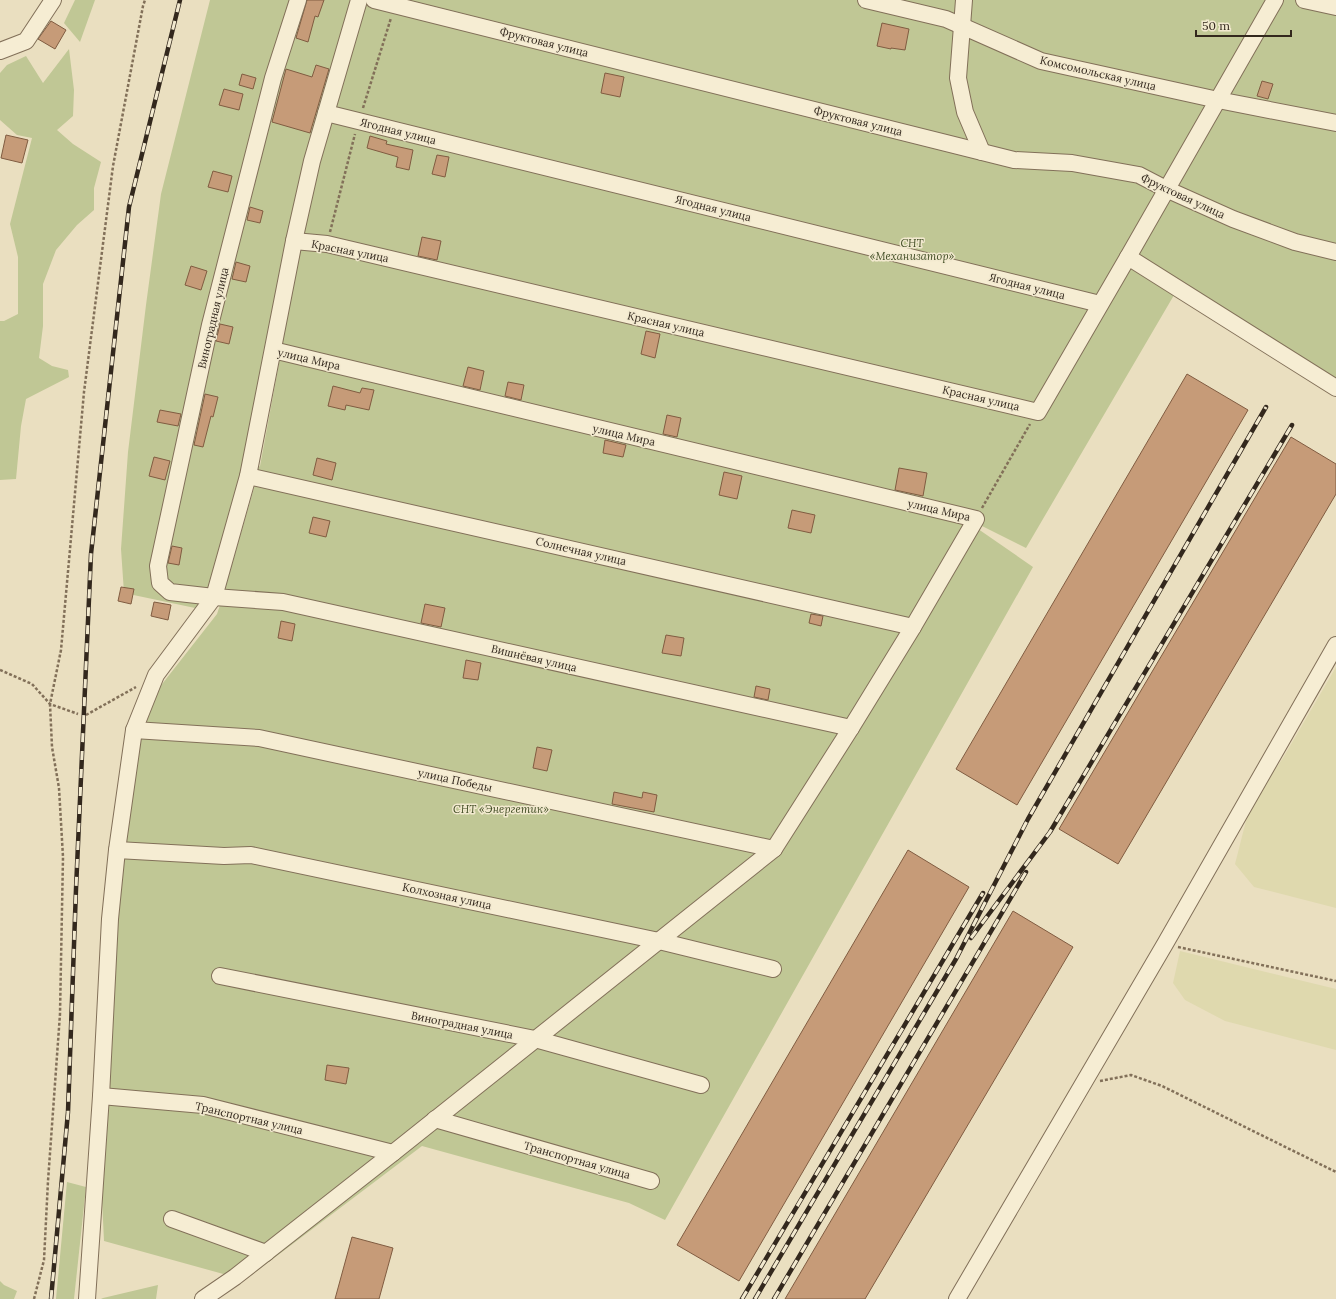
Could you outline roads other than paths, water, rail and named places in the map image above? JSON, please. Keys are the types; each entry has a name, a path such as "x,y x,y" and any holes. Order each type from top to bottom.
{"street":[{"path":"0,51 26,41 53,0"},
{"name":"Виноградная улица","path":"214,597 170,592 160,583 158,566 210,325 273,78 298,0"},
{"path":"87,1299 101,1096 110,919 117,850 134,730 156,675 214,597 248,476 294,241 312,161 359,0"},
{"name":"Фруктовая улица","path":"374,0 1014,160 1072,163 1139,175 1166,189 1233,219 1295,242 1336,252"},
{"name":"Комсомольская улица","path":"866,0 946,19 1041,61 1336,124"},
{"path":"964,0 958,78 965,112 982,152"},
{"path":"1100,304 1275,0"},
{"path":"1304,0 1336,7"},
{"name":"Ягодная улица","path":"326,113 1100,304"},
{"name":"Красная улица","path":"294,241 327,244 1038,412 1100,304"},
{"path":"1128,257 1336,388"},
{"name":"улица Мира","path":"273,350 976,519 914,627"},
{"name":"Солнечная улица","path":"248,476 914,627"},
{"name":"Вишнёвая улица","path":"214,597 283,602 851,728"},
{"path":"203,1299 235,1277 394,1153 774,849 914,627"},
{"path":"957,1299 1165,944 1336,645"},
{"name":"улица Победы","path":"134,730 259,738 774,849"},
{"name":"Колхозная улица","path":"117,850 224,856 251,855 659,941 773,969"},
{"name":"Виноградная улица","path":"220,976 535,1040 701,1085"},
{"name":"Транспортная улица","path":"101,1096 203,1105 394,1153"},
{"name":"Транспортная улица","path":"435,1119 651,1181"},
{"path":"172,1219 266,1253"}],"railway":[{"path":"51,1299 68,1112 91,554 129,207 180,0"},
{"path":"755,1299 956,959 1028,819 1266,407"},
{"path":"971,938 1050,832 1292,425"},
{"path":"774,1299 1026,872"},
{"path":"742,1299 983,893"}],"park label":[{"name":"СНТ «Механизатор»","path":"912,249"},
{"name":"СНТ «Энергетик»","path":"501,809"}]}
